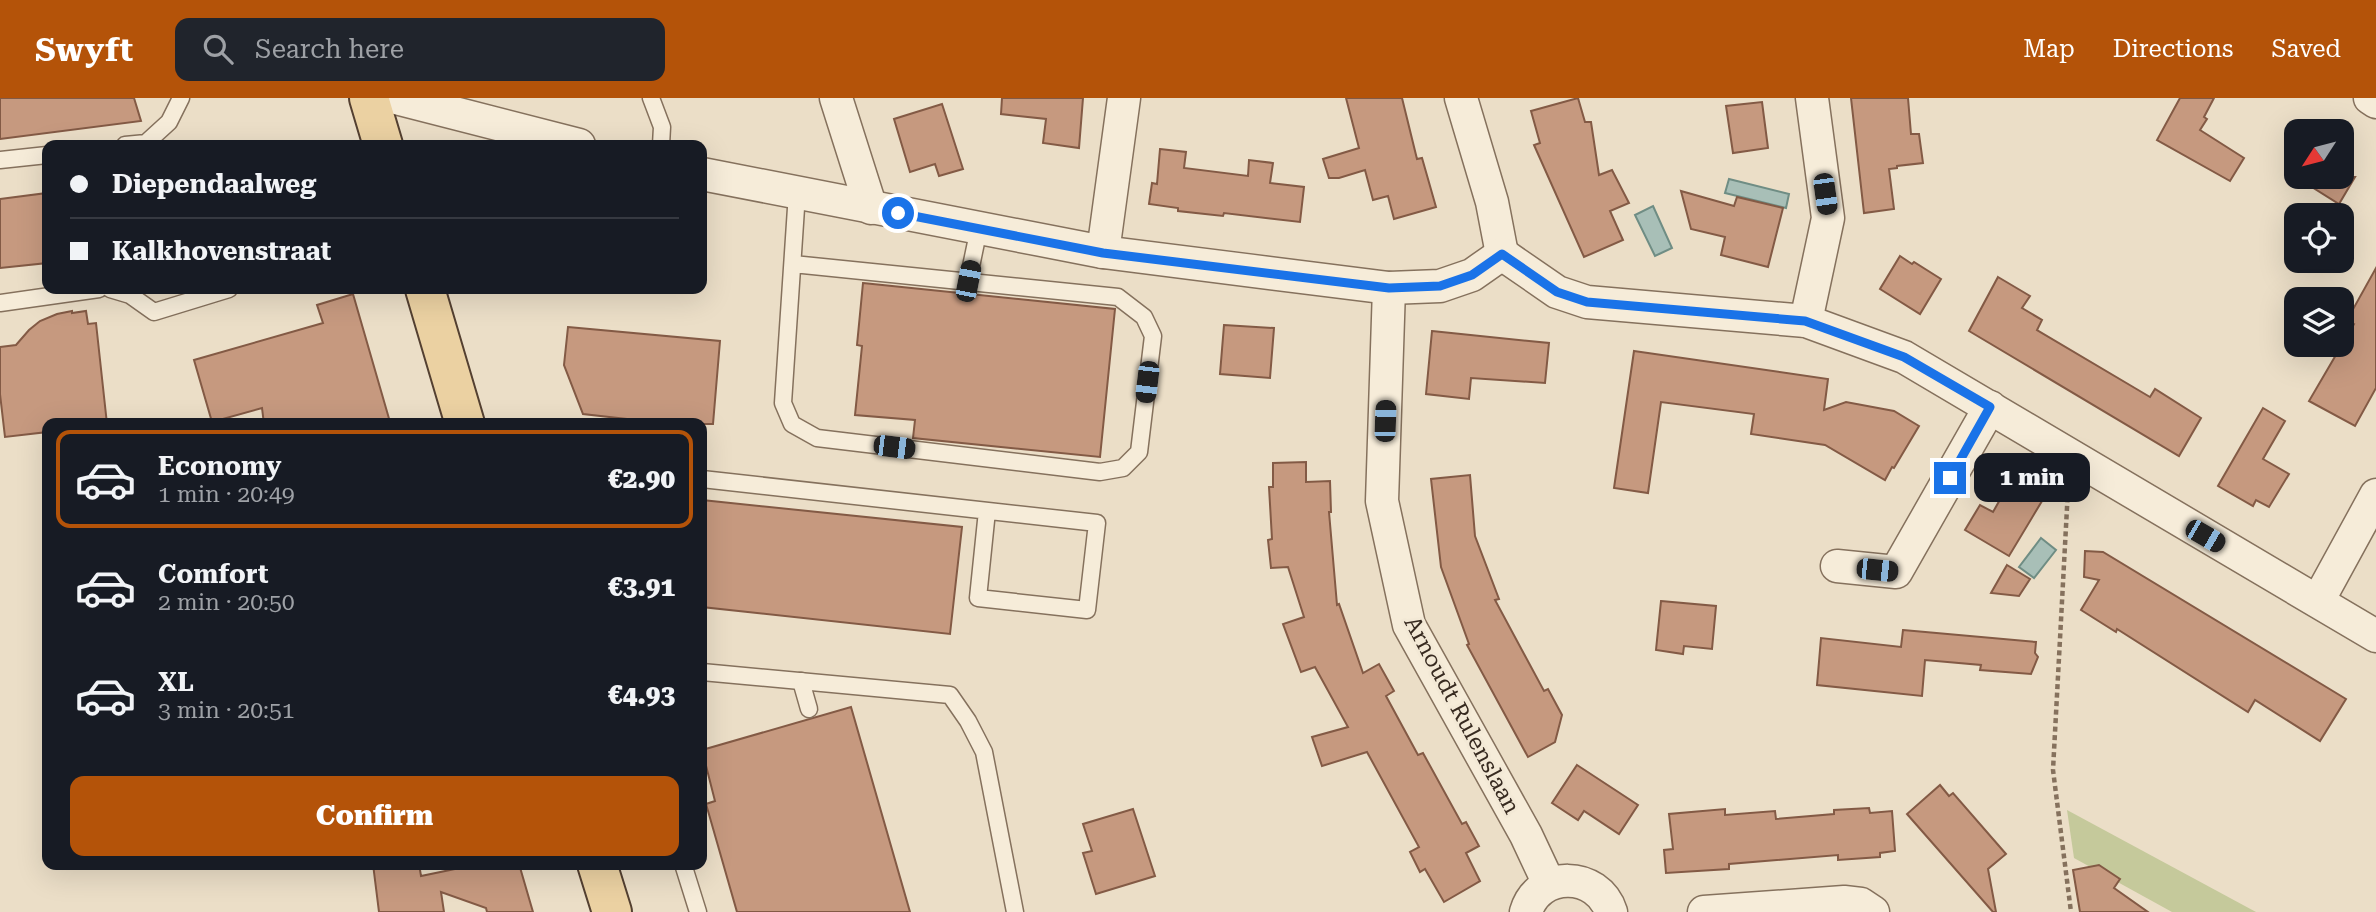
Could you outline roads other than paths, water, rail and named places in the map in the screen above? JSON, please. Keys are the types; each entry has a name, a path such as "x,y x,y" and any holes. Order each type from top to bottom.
{"main road":[{"path":"369,98 382,140"},
{"path":"426,294 463,418"},
{"path":"599,870 612,912"}],"street":[{"path":"397,98 560,140"},
{"path":"836,98 870,208"},
{"path":"1103,253 1124,98"},
{"path":"1461,98 1492,202 1502,254 1557,292 1587,302 1805,321 1904,357 2376,636"},
{"path":"1805,321 1828,218 1812,98"},
{"path":"2370,98 2376,102"},
{"path":"707,175 1103,253 1389,288 1440,286 1472,275 1502,254"},
{"name":"Arnoudt Rulenslaan","path":"1389,288 1382,500 1409,625 1526,835 1549,884"},
{"path":"1837,566 1896,572 1990,407"},
{"path":"2318,601 2376,495"},
{"path":"1526,912 1537,893 1549,884 1562,880 1577,880 1590,885 1601,893 1611,912"},
{"path":"1704,912 1844,902 1861,904 1873,912"}],"lane":[{"path":"149,140 169,122 181,98"},
{"path":"651,98 662,127 661,140"},
{"path":"0,160 42,156"},
{"path":"793,264 1118,297 1144,317 1153,336 1139,452 1123,468 1100,472 817,438 792,424 783,403 797,192"},
{"path":"968,281 979,228"},
{"path":"0,303 64,294"},
{"path":"124,294 154,312 213,294"},
{"path":"707,480 1097,523 1087,610 978,597 987,511"},
{"path":"707,672 950,695 968,721 984,752 1015,912"},
{"path":"801,681 809,709"},
{"path":"685,870 698,912"}],"water":[{"path":"1729,179 1789,194 1786,208 1725,193"},
{"path":"1653,206 1672,248 1655,256 1635,215"},
{"path":"2041,538 2056,550 2034,578 2019,567"}]}
